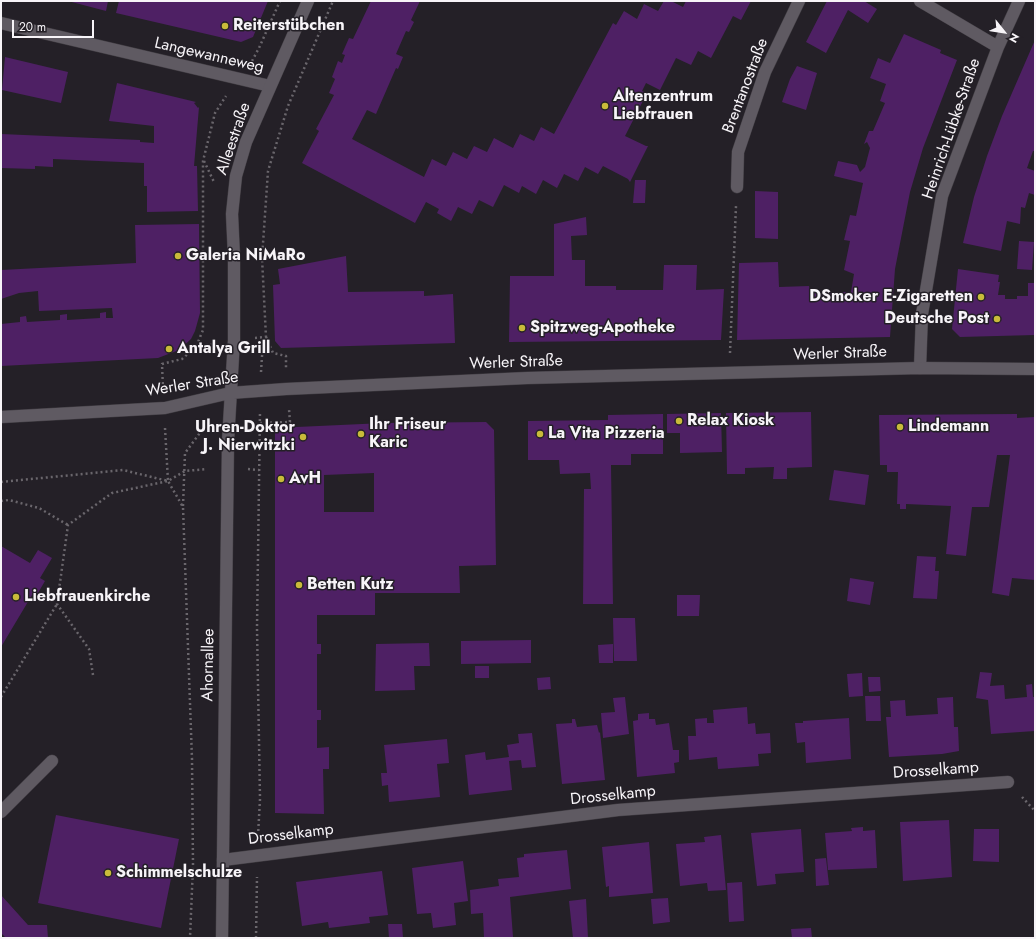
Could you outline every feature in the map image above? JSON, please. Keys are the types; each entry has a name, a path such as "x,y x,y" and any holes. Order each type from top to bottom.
{"main road":[{"name":"Alleestraße","path":"230,393 234,340 234,257 232,214 236,176 246,142 308,1"},
{"name":"Brentanostraße","path":"737,187 738,152 765,72 799,1"},
{"path":"920,1 998,47"},
{"name":"Heinrich-Lübke-Straße","path":"920,368 922,314 942,196 998,47 1019,1"},
{"name":"Langewanneweg","path":"1,23 270,86"},
{"name":"Werler Straße","path":"1,417 165,408 230,393 521,378 730,374 920,368 1035,369"},
{"name":"Ahornallee","path":"222,938 228,441 230,393"},
{"path":"1,812 52,761"},
{"name":"Drosselkamp","path":"223,860 618,810 1008,782"}],"path":[{"path":"266,337 262,258 268,171 288,106 333,1"},
{"path":"183,507 168,481 162,364 182,359 196,347 203,330 203,161"},
{"path":"730,374 737,187"},
{"path":"190,938 193,865 192,759 183,507 185,453 230,393"},
{"path":"256,938 257,855 260,798 257,628 260,423"},
{"path":"1,482 122,470 168,481"},
{"path":"1,697 56,604 68,525 112,493 168,481"},
{"path":"1,502 9,500 39,508 68,525"},
{"path":"56,604 89,648 92,675"}],"building":[{"path":"68,1 108,1 106,11"},
{"path":"119,1 268,1 253,37 241,42 116,13"},
{"path":"371,1 420,1 411,20 414,22 409,32 406,31 396,54 403,57 398,69 396,68 376,114 367,110 352,139 424,177 432,159 446,166 453,152 467,159 474,146 487,152 494,138 513,148 520,134 534,141 541,127 554,134 613,23 616,25 624,11 637,19 644,4 658,11 664,1 671,1 683,7 686,1 751,1 741,20 733,16 711,58 698,51 691,65 676,58 660,90 646,83 642,91 647,93 625,136 648,146 630,182 628,179 603,166 598,174 585,167 578,181 564,174 557,188 543,180 536,194 522,186 519,193 504,185 493,207 479,200 472,214 458,207 451,221 437,213 439,209 426,202 415,223 302,163 319,131 316,129 334,95 329,93 335,79 332,77 338,61 342,63 345,55 342,54 349,38 353,39"},
{"path":"827,1 864,1 877,9 868,23 848,10 826,53 806,42"},
{"path":"904,34 941,50 940,53 957,60 923,148 910,192 895,269 890,337 737,340 739,263 778,262 779,287 809,286 810,292 851,292 854,274 844,270 850,241 844,240 850,215 856,216 863,183 834,176 838,161 857,165 860,172 865,167 870,148 867,142 864,144 869,131 873,131 885,103 880,101 886,84 870,78 878,58 890,63"},
{"path":"1035,40 1035,151 1033,151 1027,168 1035,171 1035,195 1029,193 1025,208 1021,207 1020,224 1007,221 1001,251 963,243 974,197 987,156 1002,116"},
{"path":"5,57 68,72 61,103 2,90"},
{"path":"797,66 817,73 806,110 782,102 790,79"},
{"path":"117,83 196,102 194,103 198,108 199,107 194,166 197,166 198,211 147,212 147,186 144,186 144,163 53,159 53,167 35,166 35,169 1,168 1,134 140,140 140,142 154,143 154,126 109,121"},
{"path":"635,180 646,180 645,203 633,203"},
{"path":"755,191 778,192 778,239 755,238"},
{"path":"586,217 587,235 571,236 572,260 585,260 585,286 616,286 616,290 663,290 664,265 697,265 696,290 724,289 721,340 509,342 510,276 554,276 554,224"},
{"path":"199,224 200,313 191,339 179,350 158,358 1,366 1,324 20,322 20,317 26,316 27,322 60,320 60,315 67,314 67,320 100,318 100,313 106,312 106,318 113,318 112,308 39,311 38,291 19,293 1,299 1,270 136,263 135,225"},
{"path":"1019,241 1034,242 1032,270 1017,269"},
{"path":"346,256 348,292 424,291 424,296 453,294 455,343 281,348 275,341 273,285 280,284 278,269"},
{"path":"958,269 999,275 998,282 1000,282 998,295 1005,295 1005,299 1017,299 1017,296 1028,296 1028,283 1035,283 1035,335 960,337 952,329"},
{"path":"811,412 812,467 787,468 787,479 773,479 774,467 745,468 745,474 727,474 726,413"},
{"path":"721,413 722,452 680,453 680,433 667,433 667,414"},
{"path":"663,414 663,454 631,454 631,465 611,465 613,604 583,604 584,489 591,489 590,473 560,474 559,460 528,460 528,421 608,420 608,415"},
{"path":"1017,414 1017,418 1035,417 1035,580 1012,578 1009,596 992,593 1010,455 997,455 989,507 972,507 966,556 946,554 951,506 906,504 906,509 900,509 900,504 897,504 898,472 887,472 887,465 880,465 879,415"},
{"path":"486,422 494,430 496,565 459,566 460,593 375,593 375,615 317,615 317,644 321,644 321,654 317,654 317,710 321,710 321,720 317,720 317,748 329,747 329,769 323,769 324,814 275,813 275,428 384,423","holes":["374,473 374,512 324,512 324,475"]},
{"path":"834,470 869,475 865,505 829,500"},
{"name":"Liebfrauenkirche","path":"1,546 30,563 38,550 52,558 40,578 45,581 35,598 32,595 1,647"},
{"path":"917,556 936,557 935,571 939,571 937,599 913,598"},
{"path":"850,578 874,582 870,605 847,601"},
{"path":"677,595 700,595 699,616 677,616"},
{"path":"613,618 635,618 637,661 614,661"},
{"path":"531,640 531,663 461,664 461,641"},
{"path":"429,643 430,666 414,666 415,690 375,691 376,644"},
{"path":"613,644 613,663 599,663 598,645"},
{"path":"475,666 489,666 489,678 475,678"},
{"path":"980,672 992,673 990,686 1004,685 1005,699 1027,697 1026,685 1032,684 1033,697 1035,697 1035,731 991,734 988,700 976,698"},
{"path":"862,673 863,696 849,697 847,674"},
{"path":"550,677 551,689 538,690 537,678"},
{"path":"868,677 880,677 881,691 869,692"},
{"path":"865,696 880,696 881,721 866,721"},
{"path":"625,697 629,734 603,738 601,713 615,712 613,698"},
{"path":"953,697 954,727 958,727 959,751 942,754 889,757 886,717 891,717 890,701 905,700 906,716 938,714 937,698"},
{"path":"747,707 748,724 755,723 756,734 770,733 771,753 758,754 759,766 718,769 717,757 689,760 688,736 696,736 695,719 707,718 707,723 714,723 713,710"},
{"path":"649,713 649,719 655,719 656,725 669,723 673,750 679,750 679,762 674,763 675,773 637,777 633,721 638,720 638,714"},
{"path":"849,718 851,759 806,763 805,742 797,743 795,723 803,723 803,721"},
{"path":"572,719 575,719 577,727 597,725 599,733 600,732 605,780 562,784 556,724 572,723"},
{"path":"532,733 536,767 522,768 521,760 509,761 512,790 469,795 465,755 485,752 486,760 509,757 507,745 519,743 518,734"},
{"path":"447,739 449,763 437,764 440,797 389,802 388,785 382,786 381,773 387,773 384,745"},
{"path":"56,815 179,839 161,928 38,903"},
{"path":"949,820 952,877 903,881 900,822"},
{"path":"863,827 863,831 875,830 877,868 828,870 825,833 852,831 851,828"},
{"path":"801,829 804,872 775,874 776,884 757,886 751,833"},
{"path":"974,829 999,829 999,862 973,861"},
{"path":"721,835 726,890 708,891 707,883 680,886 676,844 705,842 704,837"},
{"path":"649,842 653,893 609,897 609,886 606,887 602,847"},
{"path":"567,850 571,889 510,897 513,937 484,938 483,913 471,914 470,890 499,886 498,879 519,877 517,858 524,857 524,854"},
{"path":"826,858 829,885 816,886 815,859"},
{"path":"463,861 468,901 454,903 456,925 433,928 431,913 417,914 412,868"},
{"path":"382,871 388,915 369,917 370,923 329,928 328,922 302,926 296,882"},
{"path":"742,882 744,921 729,922 727,883"},
{"path":"1,895 28,925 47,925 48,938 6,938 1,933"},
{"path":"668,898 670,922 653,924 651,899"},
{"path":"586,899 588,938 573,938 569,901"},
{"path":"388,924 402,924 403,938 389,938"},
{"path":"811,928 812,938 792,938 791,929"}],"place":[{"name":"Reiterstübchen","path":"225,26"},
{"name":"Altenzentrum Liebfrauen","path":"605,106"},
{"name":"Galeria NiMaRo","path":"178,256"},
{"name":"DSmoker E-Zigaretten","path":"981,297"},
{"name":"Deutsche Post","path":"997,319"},
{"name":"Spitzweg-Apotheke","path":"522,328"},
{"name":"Antalya Grill","path":"169,349"},
{"name":"Relax Kiosk","path":"679,421"},
{"name":"Lindemann","path":"900,427"},
{"name":"Ihr Friseur Karic","path":"361,434"},
{"name":"La Vita Pizzeria","path":"540,434"},
{"name":"Uhren-Doktor J. Nierwitzki","path":"303,437"},
{"name":"AvH","path":"281,479"},
{"name":"Betten Kutz","path":"299,585"},
{"name":"Liebfrauenkirche","path":"16,597"},
{"name":"Schimmelschulze","path":"108,873"}]}
